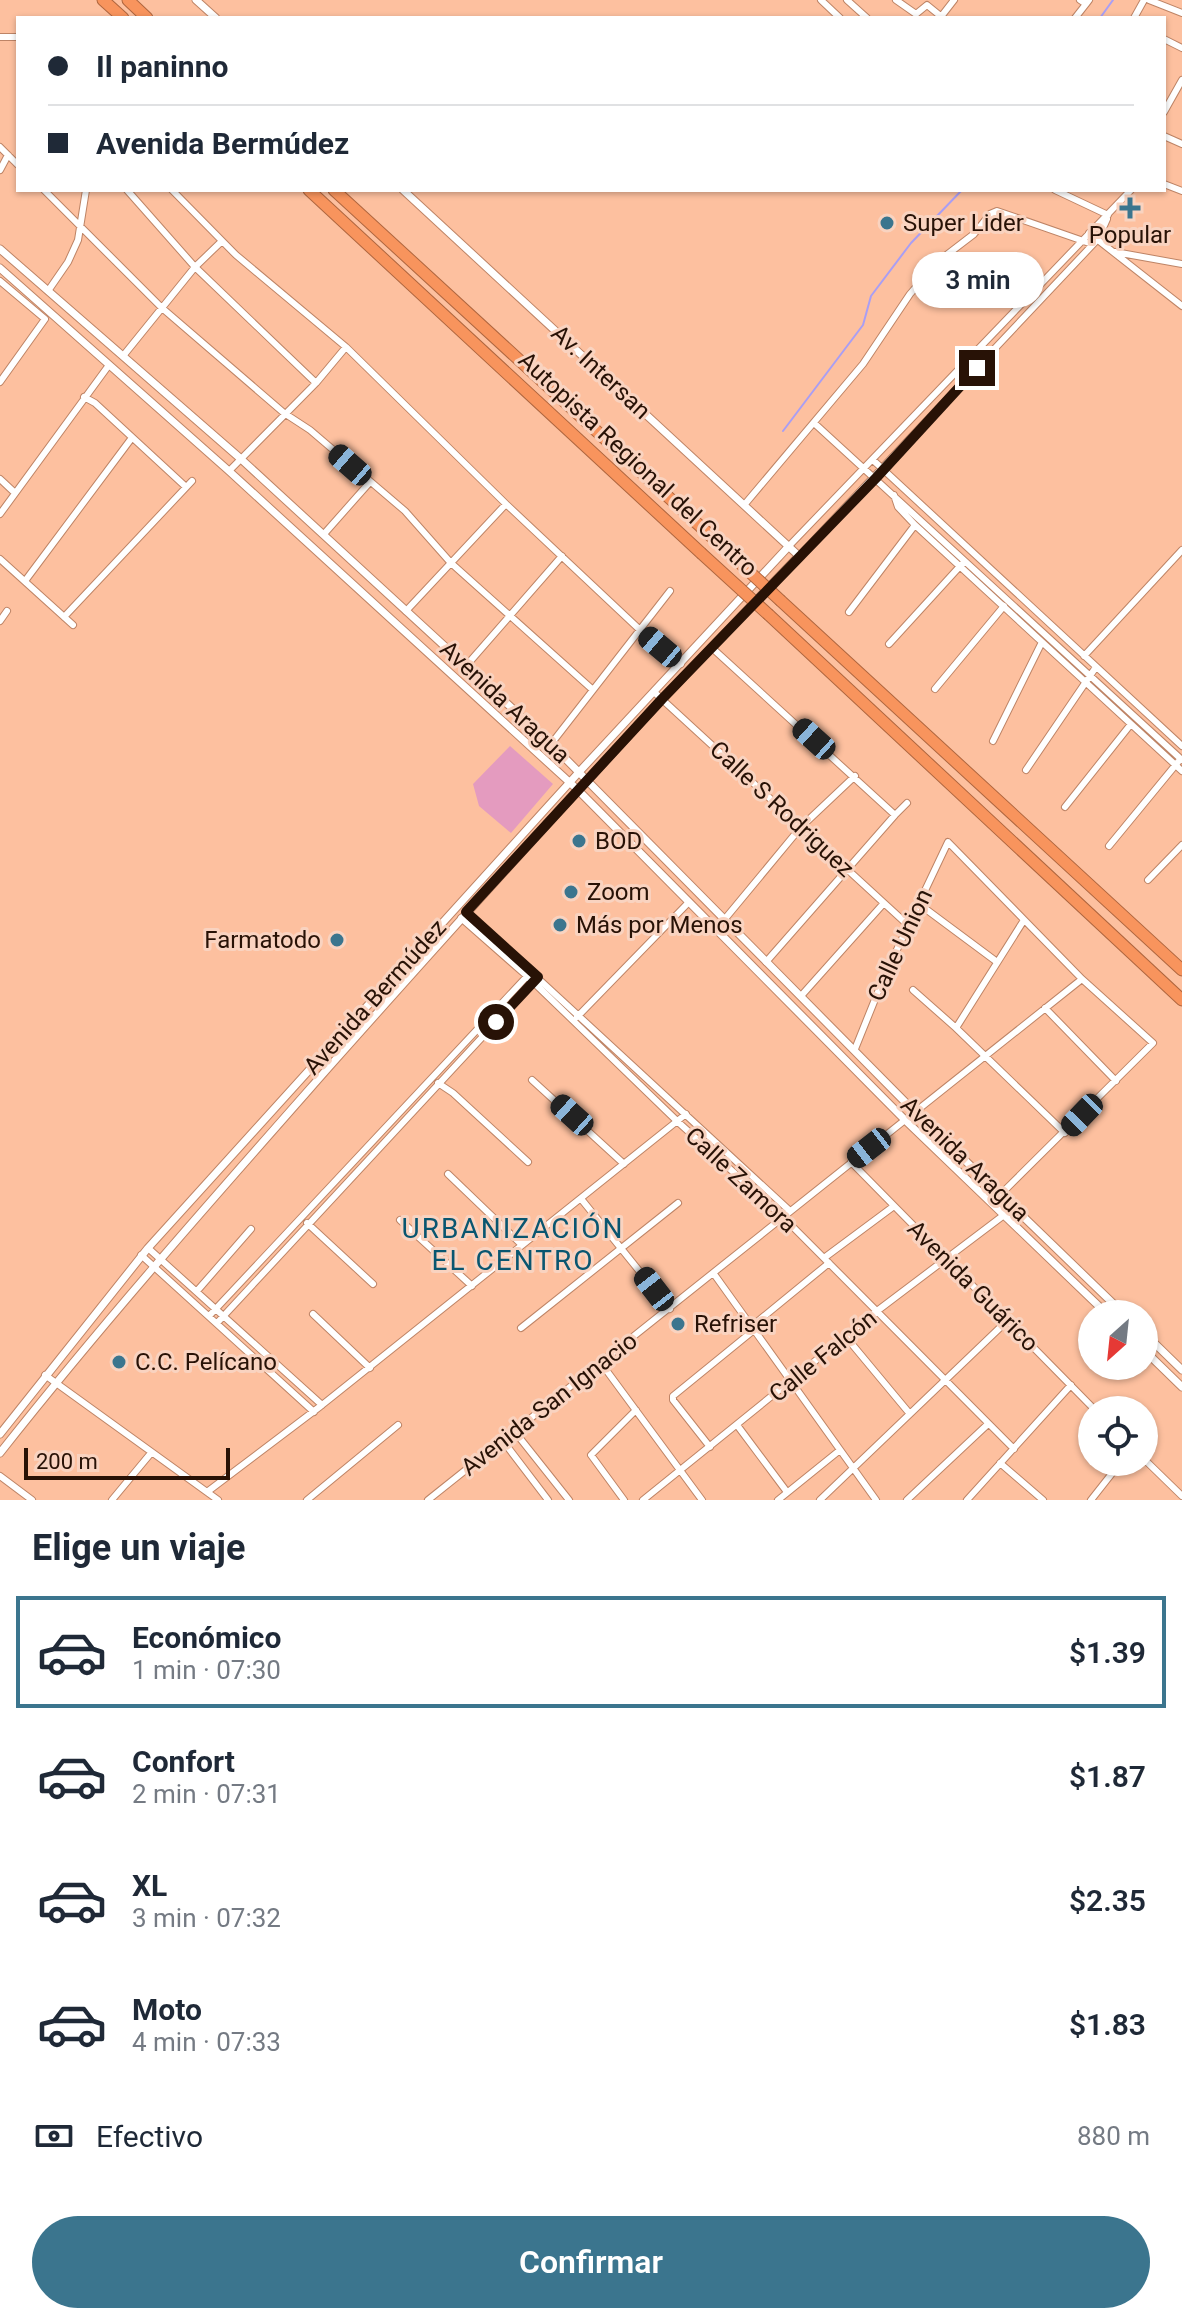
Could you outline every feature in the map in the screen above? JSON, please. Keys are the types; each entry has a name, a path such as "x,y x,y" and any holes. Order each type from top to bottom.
{"highway":[{"path":"103,0 121,16"},
{"path":"128,0 145,16"},
{"name":"Autopista Regional del Centro","path":"311,192 1182,1000"},
{"name":"Autopista Regional del Centro","path":"336,192 1182,970"}],"street":[{"path":"196,0 214,16"},
{"path":"821,0 838,16"},
{"path":"847,0 865,16"},
{"path":"896,0 916,14 927,5 941,16"},
{"path":"1146,0 1182,13"},
{"path":"1166,108 1182,80"},
{"path":"0,147 16,163"},
{"path":"0,170 8,155"},
{"path":"46,192 162,308 405,511 451,563 593,690"},
{"path":"48,291 73,253 86,192"},
{"path":"129,192 195,267 316,383"},
{"path":"174,192 222,241 346,347 506,504 639,629 681,664"},
{"name":"Av. Intersan","path":"405,192 799,556"},
{"path":"1059,192 1108,215 1129,192"},
{"path":"745,504 863,364 910,294 944,257 974,234 990,214 997,211 1095,242 1182,306"},
{"name":"Avenida Bermúdez","path":"0,1434 141,1255 569,783 789,546 1108,215"},
{"name":"Avenida Bermúdez","path":"0,1453 153,1265 464,915 662,699 876,478 1095,242 1108,215"},
{"path":"1089,233 1095,242"},
{"path":"123,356 195,267 222,241"},
{"name":"Avenida Aragua","path":"0,249 241,459 580,771 915,1112 1110,1300"},
{"path":"1111,251 1182,264"},
{"name":"Avenida Aragua","path":"0,268 229,471 578,790 905,1120 1092,1300"},
{"path":"0,281 45,319 0,382"},
{"path":"229,471 316,383 346,347"},
{"path":"0,514 109,365"},
{"path":"84,397 95,403 186,487"},
{"path":"814,423 894,495 1004,606 1182,771"},
{"path":"25,581 131,439"},
{"path":"874,461 1182,746"},
{"path":"0,479 15,493"},
{"path":"64,617 192,481"},
{"path":"324,534 370,482"},
{"path":"894,495 898,507 915,525 1078,662 1182,759 1109,846"},
{"path":"406,611 506,504"},
{"path":"849,612 915,525"},
{"path":"1072,669 1182,550"},
{"path":"466,666 562,556"},
{"path":"0,559 73,625"},
{"path":"889,644 963,564"},
{"path":"551,744 670,591"},
{"path":"935,689 1004,606"},
{"path":"0,621 7,611"},
{"path":"993,741 1042,642"},
{"path":"711,647 895,815"},
{"path":"1026,770 1096,667"},
{"name":"Calle S Rodriguez","path":"654,692 909,926"},
{"path":"1065,807 1131,724"},
{"path":"724,920 801,827 855,776"},
{"path":"766,962 907,803"},
{"name":"Calle Union","path":"855,1049 884,977 948,842 1024,920"},
{"path":"1148,880 1182,845"},
{"path":"573,1021 689,902"},
{"path":"801,996 884,903"},
{"path":"919,904 997,962"},
{"name":"Calle Zamora","path":"464,915 530,974 573,1021 678,1122 783,1217 1014,1449"},
{"path":"956,1028 1024,920 1082,979 1153,1043 1001,1194"},
{"path":"210,1315 530,974"},
{"name":"Avenida San Ignacio","path":"428,1500 1082,979"},
{"path":"218,1322 536,980"},
{"name":"Calle Zamora","path":"536,980 579,1014 790,1211"},
{"path":"913,990 1065,1133"},
{"path":"1045,1008 1116,1081"},
{"path":"358,1016 367,1024"},
{"path":"432,1078 528,1162"},
{"path":"532,1080 624,1164"},
{"path":"207,1492 370,1368 686,1114"},
{"name":"Avenida Guárico","path":"851,1162 1082,1396"},
{"path":"448,1174 522,1245"},
{"path":"582,1200 670,1309"},
{"path":"521,1328 678,1203"},
{"path":"710,1447 673,1396 826,1261 894,1206"},
{"name":"Calle Falcón","path":"643,1500 877,1311 1004,1215"},
{"path":"302,1217 373,1284"},
{"path":"400,1220 472,1286"},
{"path":"197,1291 251,1229"},
{"path":"148,1248 322,1405"},
{"path":"141,1255 314,1412"},
{"path":"714,1274 876,1500"},
{"path":"313,1314 370,1368"},
{"path":"820,1500 1008,1320"},
{"path":"846,1337 910,1414"},
{"path":"1158,1347 1182,1370"},
{"path":"601,1363 702,1500"},
{"path":"1158,1364 1182,1387"},
{"path":"45,1375 218,1500"},
{"path":"967,1500 1071,1385"},
{"path":"624,1500 591,1455 636,1410"},
{"path":"907,1500 988,1424"},
{"path":"307,1500 398,1425"},
{"path":"737,1425 787,1492"},
{"path":"515,1432 569,1500"},
{"path":"503,1441 548,1500"},
{"path":"778,1500 840,1450"},
{"path":"112,1500 151,1453"},
{"path":"1000,1463 1043,1500"},
{"path":"1158,1472 1182,1495 1177,1500"},
{"path":"0,1476 32,1500"},
{"path":"1091,1500 1110,1476"}],"shaded area":[{"path":"510,746 553,784 511,833 479,806 473,784"}],"waterway":[{"path":"1101,16 1113,0"},
{"path":"783,431 863,325 871,296 911,243 960,192"}],"place":[{"name":"Popular","path":"1130,208"},
{"name":"Super Lider","path":"887,223"},
{"name":"BOD","path":"579,841"},
{"name":"Zoom","path":"571,892"},
{"name":"Más por Menos","path":"560,925"},
{"name":"Farmatodo","path":"337,940"},
{"name":"Refriser","path":"678,1324"},
{"name":"C.C. Pelícano","path":"119,1362"}],"district":[{"name":"URBANIZACIÓN EL CENTRO","path":"513,1244"}],"route":[{"path":"496,1022 538,977 466,912 662,699 876,478 977,368"}]}
